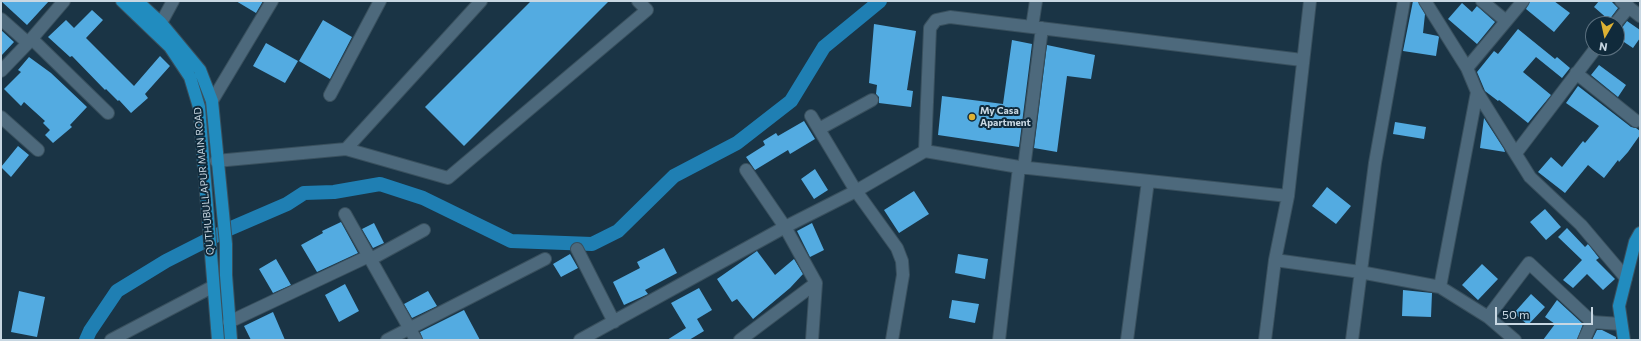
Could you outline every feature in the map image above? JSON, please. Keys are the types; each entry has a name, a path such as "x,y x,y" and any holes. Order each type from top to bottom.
{"main road":[{"name":"QUTHUBULLAPUR MAIN ROAD","path":"122,1 170,47 190,77 199,107 205,202 218,340"},
{"name":"QUTHUBULLAPUR MAIN ROAD","path":"137,1 161,23 200,70 212,101 217,147 216,161 226,244 228,322 231,340"},
{"path":"204,187 219,184"},
{"path":"1624,340 1619,306 1635,242 1640,233"},
{"path":"212,283 226,275"}],"street":[{"path":"1,71 30,41 64,1"},
{"path":"161,23 173,1"},
{"path":"212,101 272,1"},
{"path":"330,95 380,1"},
{"path":"346,149 481,1"},
{"path":"216,161 346,149 448,178 646,10 638,1"},
{"path":"999,340 1022,167 1037,28 1036,1"},
{"path":"1265,340 1275,260 1288,196 1302,60 1310,1"},
{"path":"1352,340 1360,272 1376,163 1404,1"},
{"path":"1425,1 1466,68 1476,92 1530,177 1580,225 1626,278"},
{"path":"1482,1 1506,21"},
{"path":"1466,68 1523,1"},
{"path":"1619,16 1625,4 1640,16"},
{"path":"925,151 930,28 936,20 950,17 1302,60"},
{"path":"1,19 30,41 108,113"},
{"path":"1516,153 1590,56"},
{"path":"1576,73 1636,121"},
{"path":"1440,287 1476,92"},
{"path":"819,129 872,100"},
{"path":"811,116 856,191 897,248 902,261 902,285 892,340"},
{"path":"1,117 38,150"},
{"path":"580,340 785,227 856,191 925,151 1022,167 1288,196"},
{"path":"746,170 785,227 816,283 812,340"},
{"path":"1127,340 1148,181"},
{"path":"345,214 416,340"},
{"path":"228,322 370,258 424,230"},
{"path":"577,249 614,322"},
{"path":"386,340 545,259"},
{"path":"1275,260 1360,272 1440,287 1488,317 1515,340"},
{"path":"1488,317 1529,263 1592,322 1621,324"},
{"path":"111,340 212,283"},
{"path":"740,340 816,283"},
{"path":"1584,340 1592,322"}],"building":[{"path":"1,1 49,1 27,25"},
{"path":"236,1 263,1 256,13"},
{"path":"531,1 609,1 464,146 425,107"},
{"path":"1413,1 1418,1 1425,14 1423,33 1439,37 1436,56 1403,51"},
{"path":"1530,1 1554,1 1570,13 1554,32 1526,9"},
{"path":"1599,1 1611,1 1618,8 1612,16 1604,16 1594,7"},
{"path":"1462,3 1472,12 1477,6 1495,22 1477,44 1448,19"},
{"path":"92,10 103,20 86,38 134,86 160,56 170,66 145,94 148,98 131,113 119,100 118,101 106,89 105,90 72,56 70,57 48,37 66,20 74,28"},
{"path":"323,20 352,37 330,79 299,61"},
{"path":"1627,21 1640,30 1640,38 1633,48 1625,43 1625,24"},
{"path":"874,24 916,31 907,90 913,91 911,107 879,103 879,97 876,94 877,85 869,83"},
{"path":"1518,29 1555,59 1557,57 1570,68 1562,78 1536,57 1523,72 1551,95 1528,123 1485,91 1477,72 1494,51 1498,54"},
{"path":"1,30 14,42 1,56"},
{"path":"1012,40 1032,44 1019,147 938,135 942,96 1003,104"},
{"path":"266,43 298,61 285,83 253,66"},
{"path":"1047,45 1095,55 1091,79 1067,76 1057,152 1034,148"},
{"path":"29,57 51,73 87,107 70,125 72,127 53,143 45,135 50,130 43,123 45,121 24,102 21,106 4,89 21,72 18,70"},
{"path":"1599,65 1626,85 1618,97 1591,75"},
{"path":"1578,86 1631,127 1640,131 1640,135 1628,152 1619,162 1618,160 1604,178 1588,165 1565,193 1538,172 1551,157 1562,167 1583,141 1585,143 1599,126 1566,103"},
{"path":"1484,118 1504,149 1505,152 1480,148"},
{"path":"804,121 815,139 790,154 788,150 755,170 746,157 765,145 763,141 776,133 778,136"},
{"path":"1395,122 1426,127 1424,139 1393,134"},
{"path":"18,146 29,155 11,177 1,167"},
{"path":"815,169 828,190 814,199 801,179"},
{"path":"1327,187 1351,206 1336,224 1312,206"},
{"path":"914,191 929,214 899,233 884,210"},
{"path":"1545,209 1561,227 1546,240 1530,222"},
{"path":"341,222 358,253 317,272 301,245 323,233 322,231"},
{"path":"374,223 384,243 373,248 362,229"},
{"path":"812,223 824,250 810,257 797,231"},
{"path":"1567,228 1585,247 1588,244 1599,258 1596,260 1615,279 1603,290 1587,274 1573,288 1563,280 1582,260 1558,237"},
{"path":"664,248 677,273 645,290 648,294 624,305 613,282 640,268 637,262"},
{"path":"757,251 775,275 794,259 803,274 790,288 753,319 737,299 732,302 717,279"},
{"path":"570,254 578,268 561,277 553,264"},
{"path":"958,254 988,259 985,279 955,273"},
{"path":"276,259 291,285 273,293 259,269"},
{"path":"1482,264 1498,279 1478,300 1462,285"},
{"path":"345,284 359,311 339,322 325,295"},
{"path":"699,288 712,310 697,319 704,331 689,340 667,340 686,328 671,303"},
{"path":"1403,290 1432,293 1431,317 1402,316"},
{"path":"19,291 45,297 37,337 11,332"},
{"path":"428,291 437,306 412,318 404,304"},
{"path":"1531,294 1545,307 1528,325 1514,313"},
{"path":"952,300 979,304 975,323 949,318"},
{"path":"1557,300 1583,324 1577,340 1543,340 1555,324 1545,317"},
{"path":"464,310 480,340 423,340 420,332"},
{"path":"273,312 285,340 251,340 244,326"},
{"path":"1597,330 1602,330 1616,337 1616,340 1592,340"}],"waterway":[{"path":"86,340 90,331 117,291 166,261 229,229 287,204 304,193 334,192 380,184 423,198 511,241 592,244 618,231 674,176 737,143 791,101 824,47 880,1"}],"place":[{"name":"My Casa Apartment","path":"972,117"}]}
